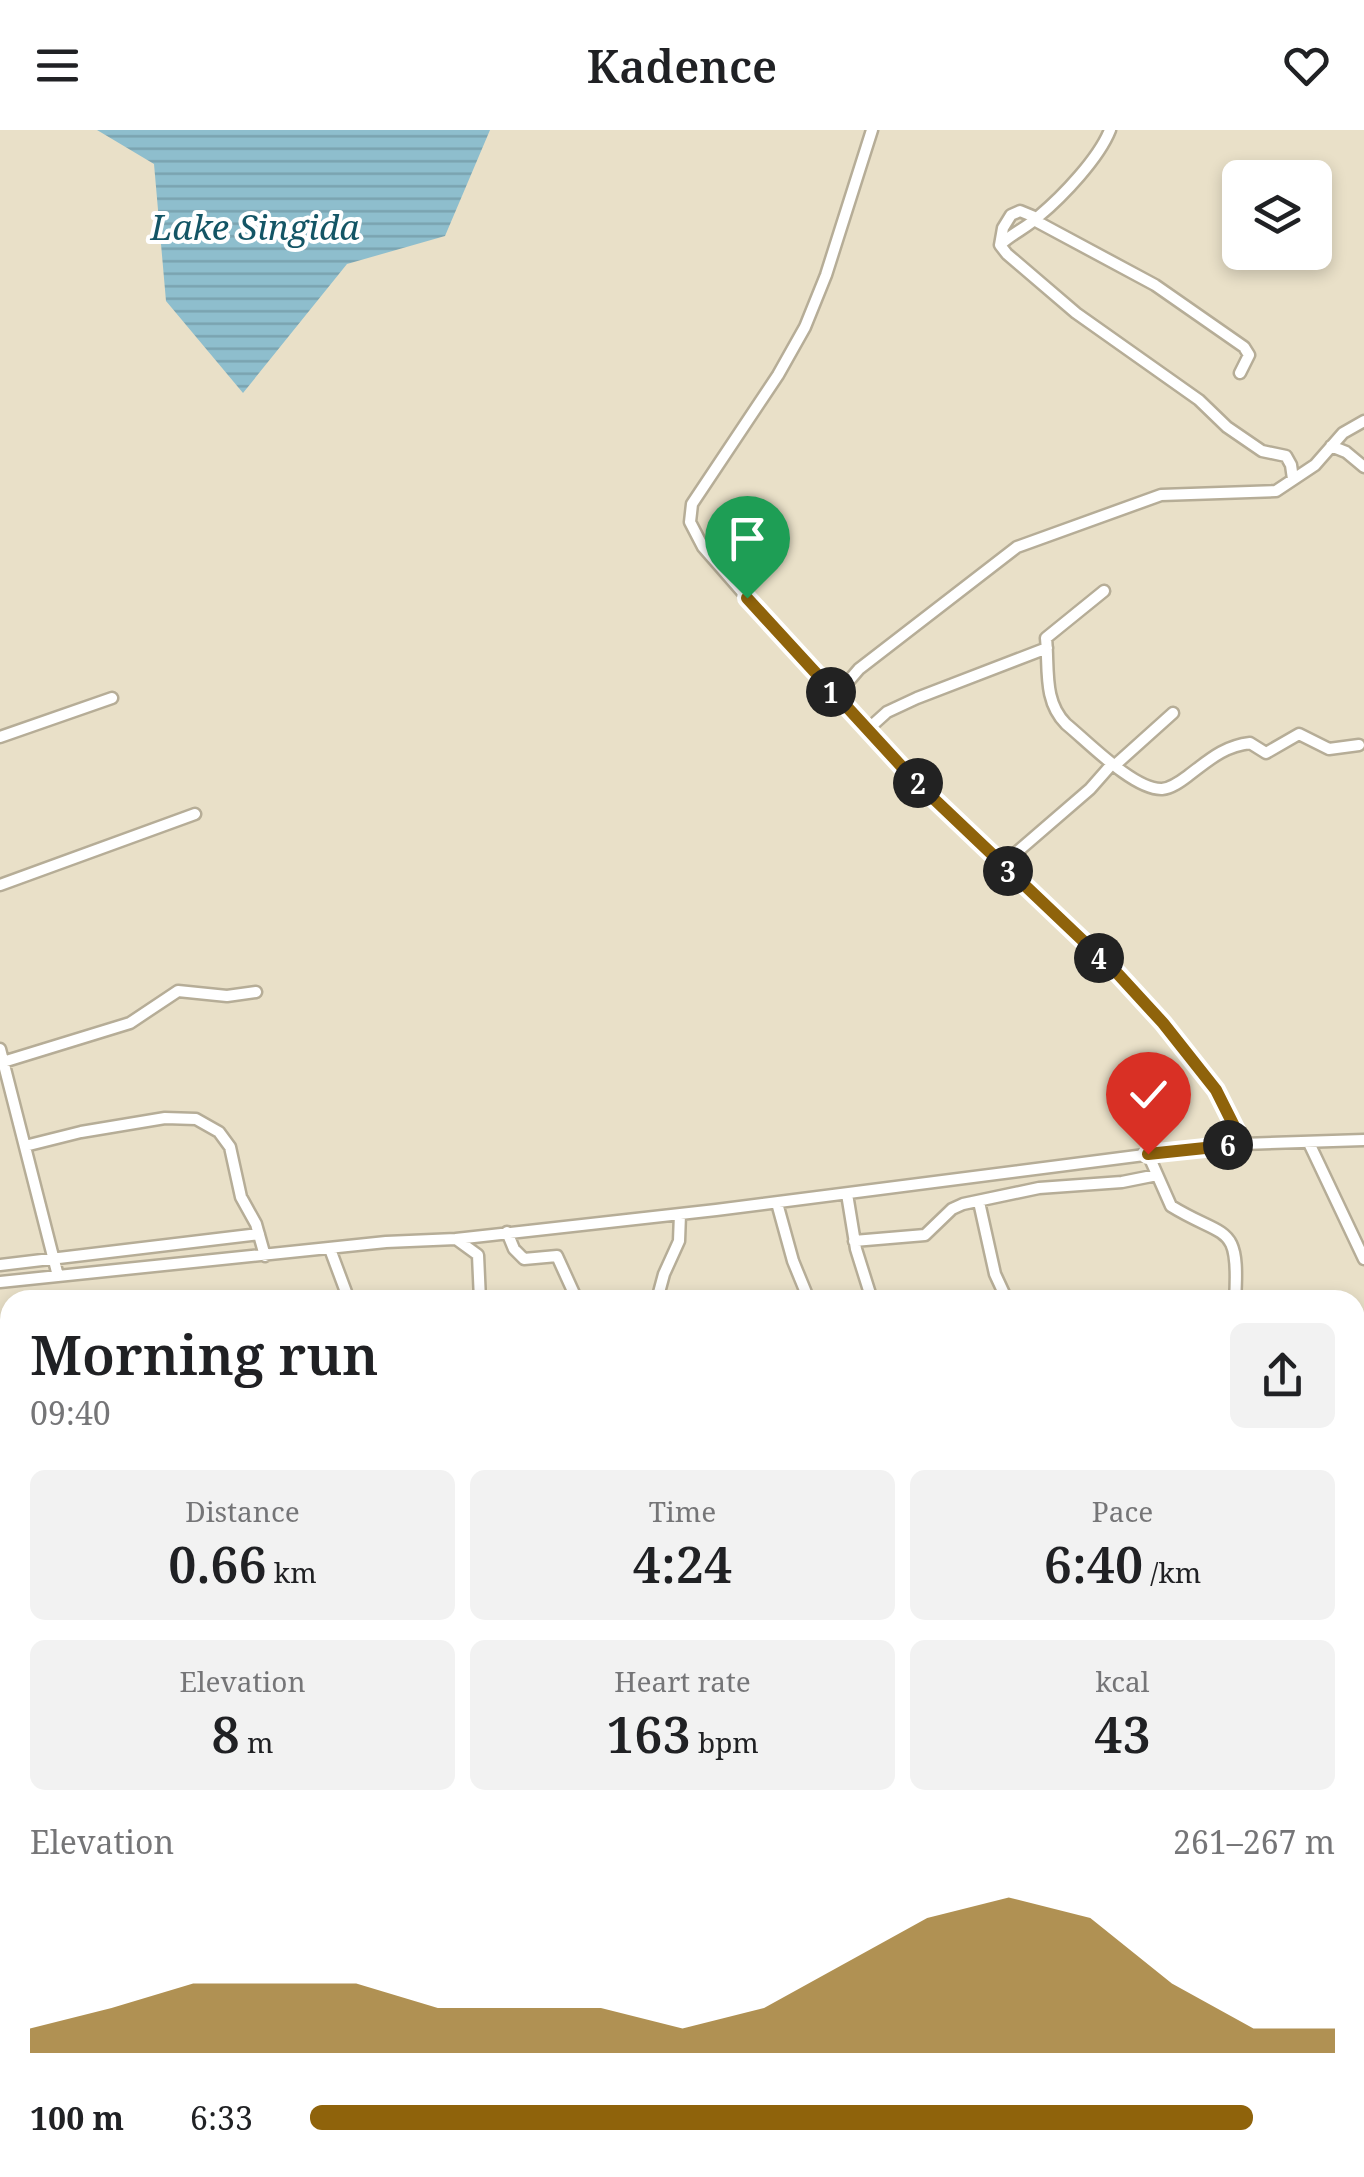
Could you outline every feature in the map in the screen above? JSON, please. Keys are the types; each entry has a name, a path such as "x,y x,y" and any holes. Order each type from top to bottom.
{"street":[{"path":"872,130 826,276 805,327 761,402 696,493 690,522 702,547 840,702 1002,866 1118,974 1163,1023 1216,1090 1243,1144"},
{"path":"1110,130 1094,158 1036,219 1000,244 1006,254 1076,313 1200,400 1227,427 1262,450 1286,456 1292,479"},
{"path":"1036,219 1051,232 1155,285 1244,347 1248,355 1240,373"},
{"path":"840,702 847,683 859,669 1017,546 1162,495 1268,493 1285,486 1314,464 1349,428 1364,421"},
{"path":"1331,446 1364,467"},
{"path":"1104,591 1046,638 1049,695 1058,716 1113,764 1148,786 1165,789 1219,752 1250,742 1266,753 1299,734 1329,749 1360,745"},
{"path":"867,730 887,712 917,698 1047,648"},
{"path":"0,737 112,698"},
{"path":"1002,866 1173,714"},
{"path":"0,886 195,814"},
{"path":"3,1062 130,1024 178,991 227,996 256,992"},
{"path":"0,1049 58,1276"},
{"path":"25,1146 165,1118 196,1119 218,1132 227,1143 240,1197 260,1234 265,1256"},
{"path":"0,1282 456,1239 1243,1144 1364,1140"},
{"path":"1309,1143 1364,1260"},
{"path":"1148,1154 1171,1206 1215,1227 1231,1242 1235,1290"},
{"path":"854,1241 924,1235 952,1209 1039,1188 1122,1182 1157,1175"},
{"path":"847,1194 854,1241 869,1290"},
{"path":"979,1202 1002,1290"},
{"path":"778,1203 805,1290"},
{"path":"660,1290 679,1241 680,1214"},
{"path":"507,1232 514,1249 524,1259 557,1256 572,1290"},
{"path":"0,1265 260,1234"},
{"path":"456,1239 478,1256 480,1290"},
{"path":"330,1249 345,1290"}],"water":[{"name":"Lake Singida","path":"97,130 490,130 445,236 347,264 243,393 166,301 154,164"}],"route":[{"path":"747,598 914,780 1118,974 1163,1023 1216,1090 1243,1144 1148,1154"}]}
